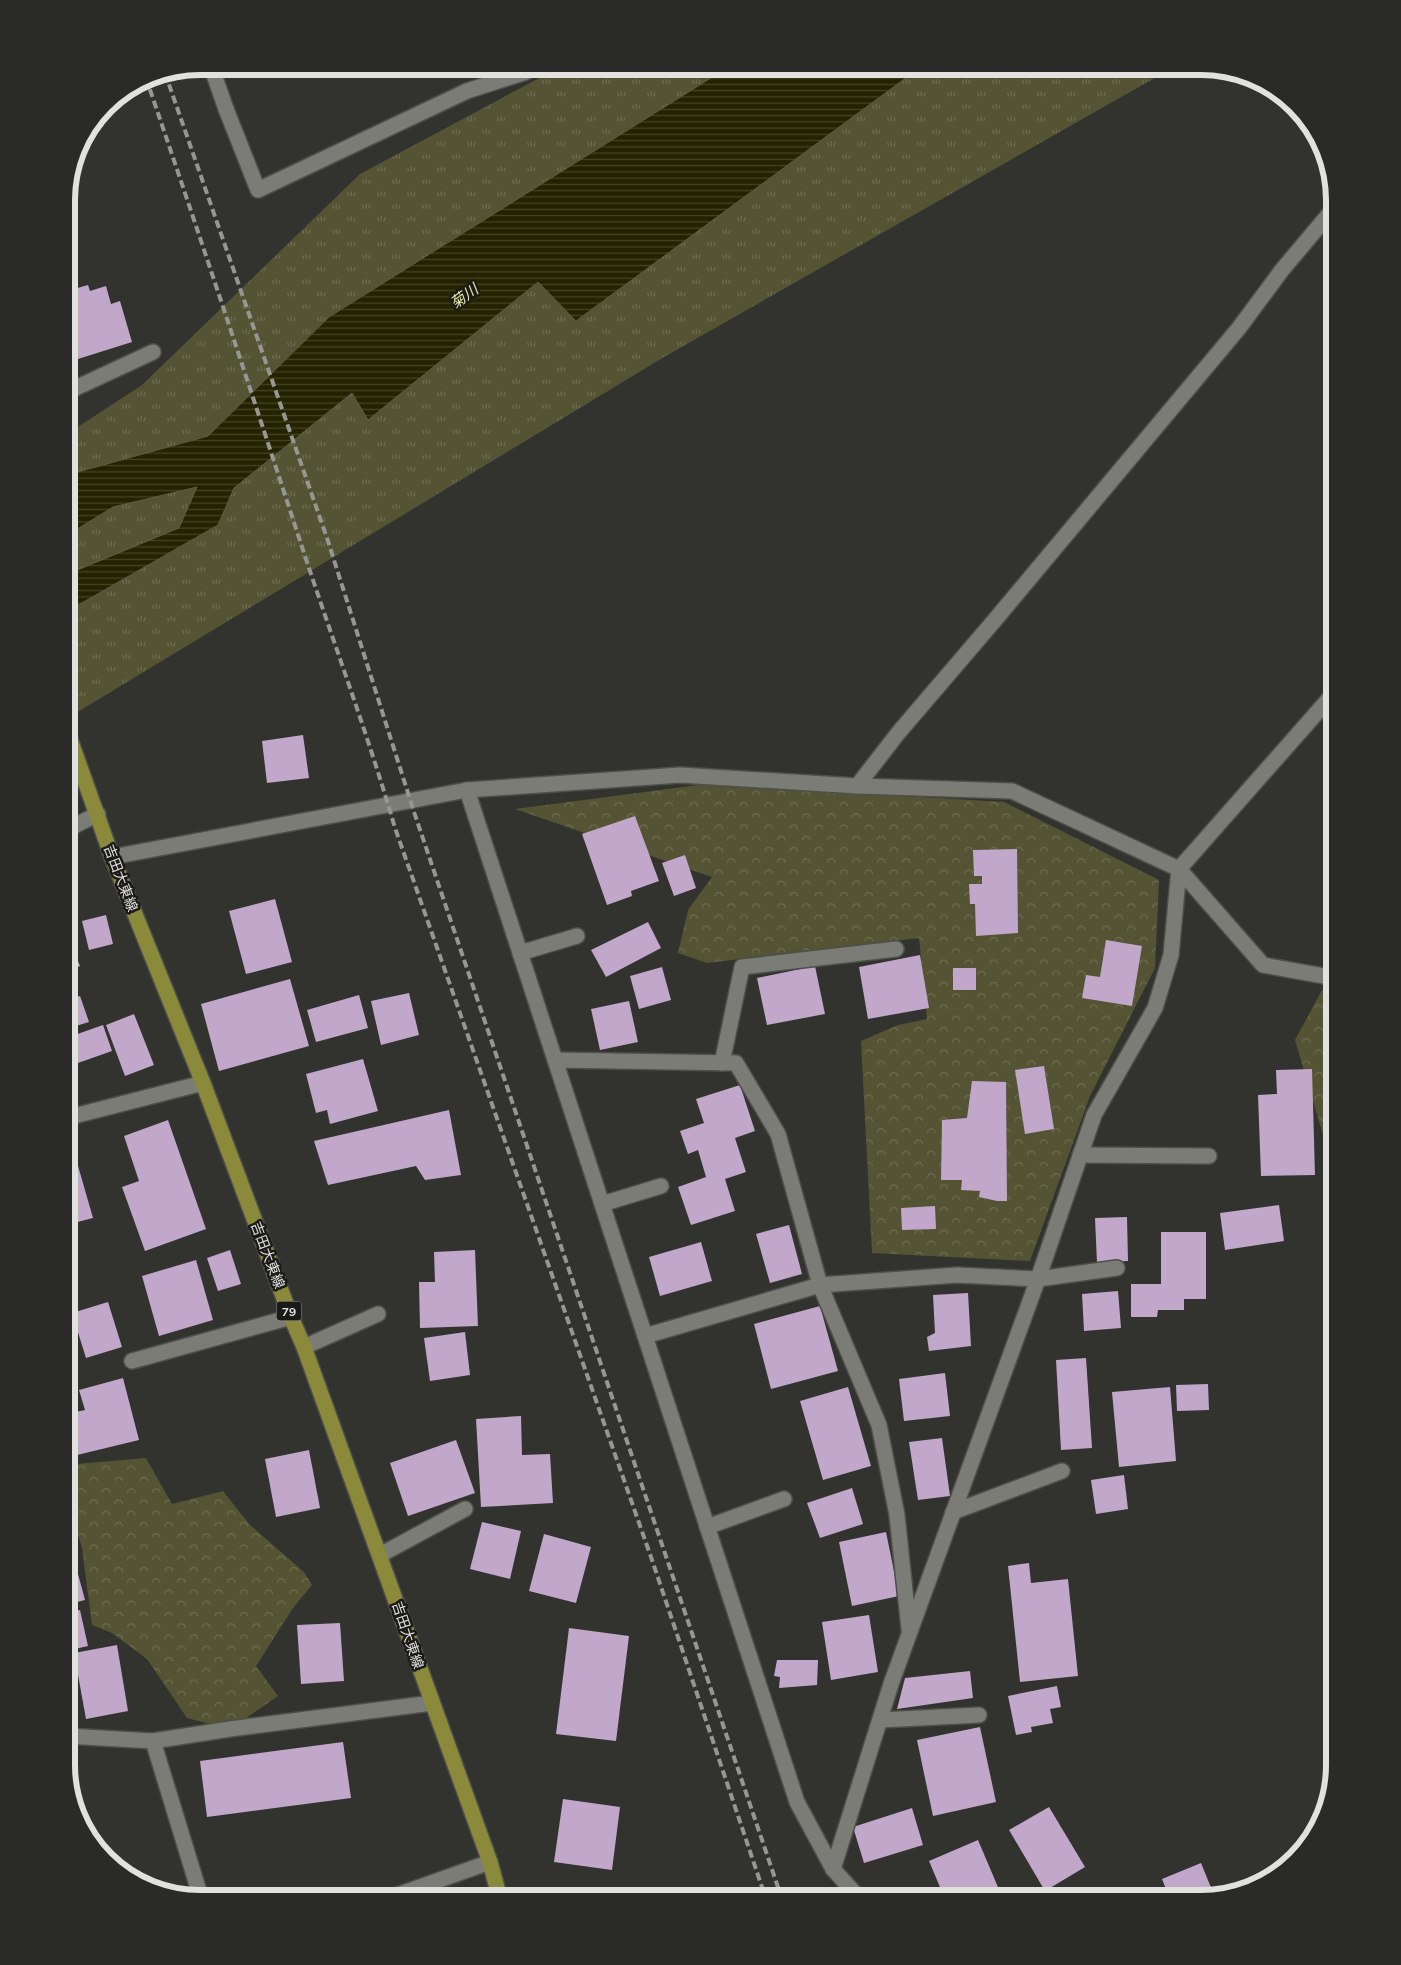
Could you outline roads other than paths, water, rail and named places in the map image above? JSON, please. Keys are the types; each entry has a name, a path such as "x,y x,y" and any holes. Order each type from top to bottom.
{"main road":[{"name":"吉田大東線","path":"75,752 112,857 203,1082 304,1347 490,1862 498,1890"}],"street":[{"path":"213,75 258,190 467,91 517,75"},
{"path":"857,786 899,732 1239,328 1282,270 1326,228"},
{"path":"75,388 153,352"},
{"path":"833,1869 910,1632 1038,1279 1094,1115 1155,1008 1171,955 1179,869 1326,702"},
{"path":"112,857 467,790 680,776 857,786 1012,791 1179,869 1263,965 1326,976"},
{"path":"467,790 797,1802 833,1869 852,1890"},
{"path":"75,826 98,814"},
{"path":"520,953 577,936"},
{"path":"722,1063 742,967 896,949"},
{"path":"555,1060 736,1063 778,1134 820,1285 879,1425 897,1514 910,1632"},
{"path":"75,1116 203,1082"},
{"path":"1080,1155 1209,1156"},
{"path":"602,1204 661,1186"},
{"path":"645,1336 820,1285 957,1275 1038,1279 1117,1268"},
{"path":"304,1347 378,1314"},
{"path":"132,1362 291,1317"},
{"path":"953,1512 1062,1470"},
{"path":"708,1527 784,1498"},
{"path":"380,1555 465,1508"},
{"path":"75,1737 153,1741 432,1703"},
{"path":"880,1720 979,1715"},
{"path":"153,1741 199,1890"},
{"path":"409,1890 490,1862"}],"water":[{"name":"菊川","path":"716,75 910,75 576,321 538,282 368,420 352,393 234,488 218,525 75,607 75,571 179,528 197,487 113,507 75,530 75,473 208,436 329,317"}],"railway":[{"path":"167,80 327,538 415,815 779,1890"},
{"path":"149,87 385,793 395,828 651,1557 763,1890"}]}
